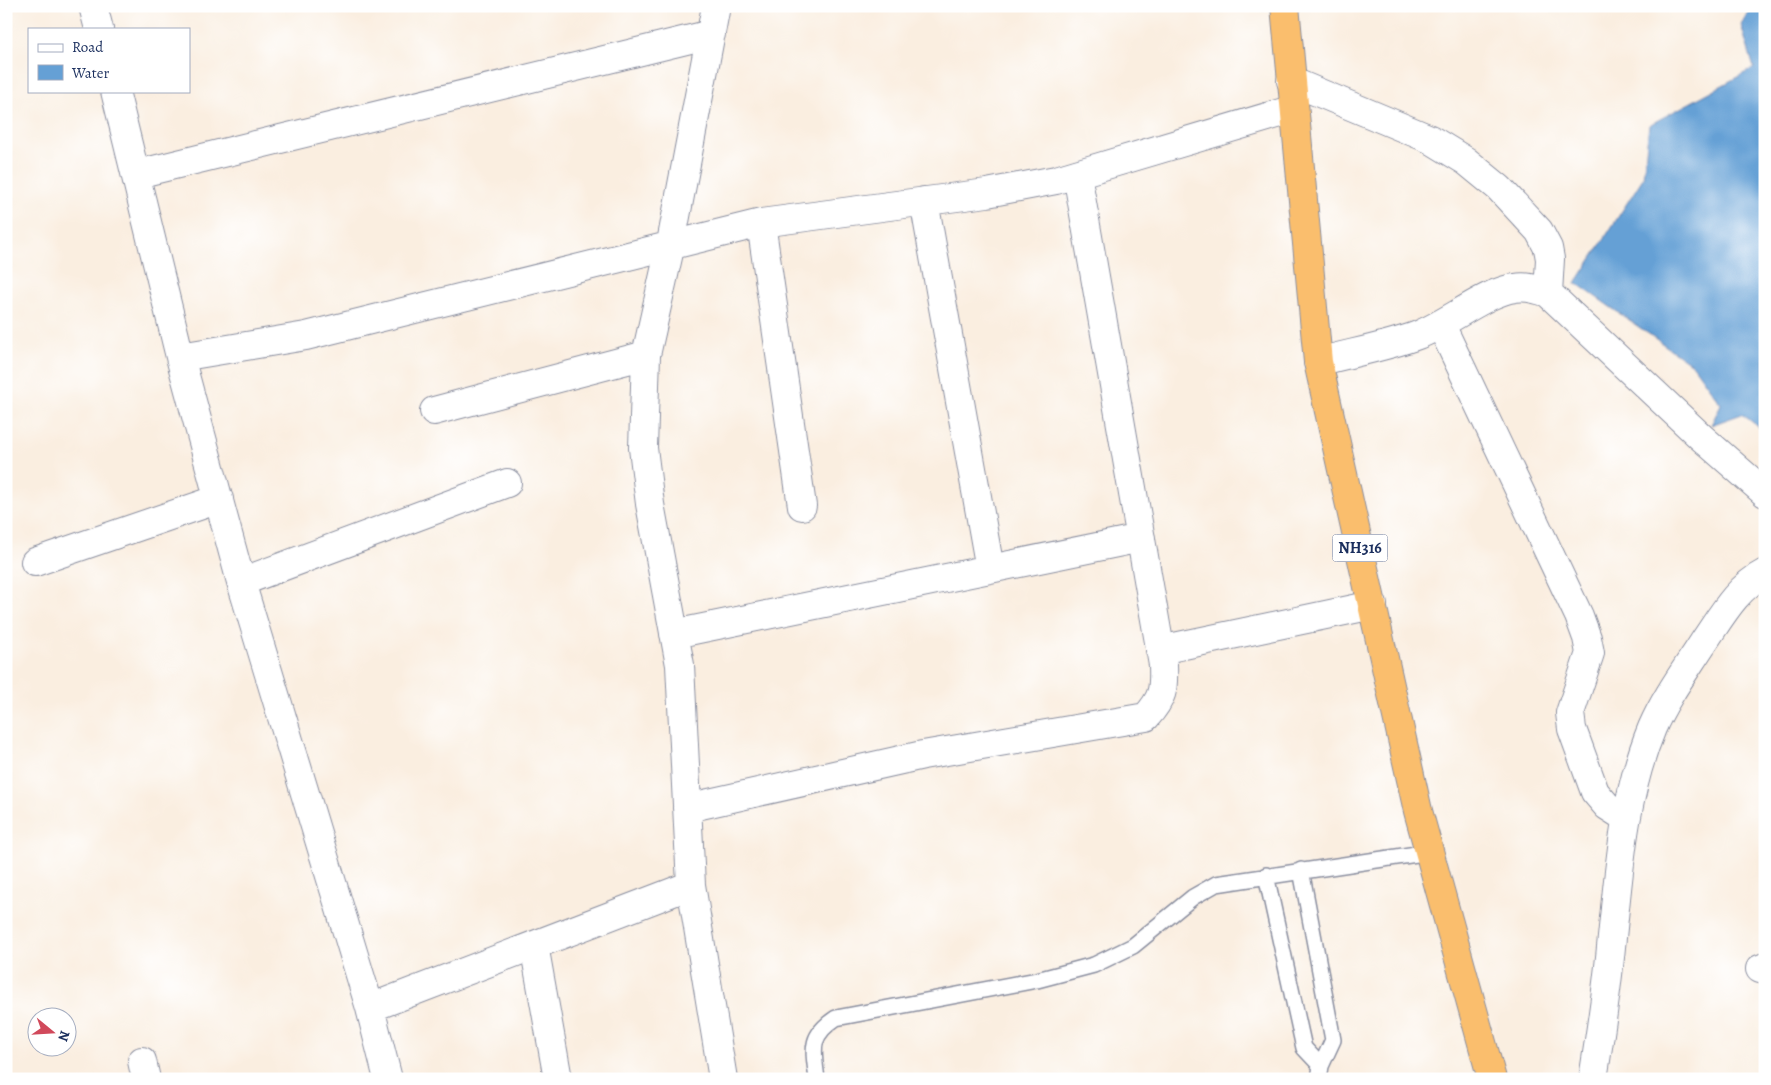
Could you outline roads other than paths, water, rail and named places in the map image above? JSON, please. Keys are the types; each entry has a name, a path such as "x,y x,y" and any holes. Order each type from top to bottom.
{"highway":[{"name":"NH316","path":"1285,6 1318,362 1418,811 1492,1079"}],"street":[{"path":"93,6 99,28"},
{"path":"716,6 670,248 646,355 643,448 650,504 680,665 691,886 723,1079"},
{"path":"137,174 711,34"},
{"path":"1291,81 1430,139 1466,161 1499,188 1539,231 1548,248 1550,259 1548,293"},
{"path":"115,92 137,174 180,357 219,499 242,582 370,1008 388,1079"},
{"path":"180,357 306,336 670,248 761,223 987,193 1077,174 1294,109"},
{"path":"687,808 924,755 1146,717 1159,703 1164,688 1160,650 1077,174"},
{"path":"924,202 990,569"},
{"path":"761,223 802,506"},
{"path":"1318,362 1418,335 1441,325 1490,297 1513,288 1530,287 1548,293 1701,437 1765,493"},
{"path":"1441,325 1579,616 1590,653 1570,713 1572,730 1595,792 1608,806 1626,818"},
{"path":"434,411 646,355"},
{"path":"242,582 507,483"},
{"path":"35,562 219,499"},
{"path":"674,634 1140,538"},
{"path":"1593,1079 1607,988 1626,818 1638,768 1653,727 1674,687 1730,603 1752,580 1765,573"},
{"path":"1160,650 1372,606"},
{"path":"370,1008 691,886"},
{"path":"534,946 558,1079"}],"lane":[{"path":"817,1079 814,1043 823,1027 836,1018 1038,980 1094,965 1133,946 1194,896 1216,884 1266,875 1430,852"},
{"path":"1301,870 1333,1040 1320,1072"},
{"path":"1266,875 1304,1048 1320,1072"}],"water":[{"path":"1751,6 1765,6 1765,432 1742,414 1711,425 1721,404 1693,365 1576,283 1643,178 1649,125 1754,68 1741,25"}]}
